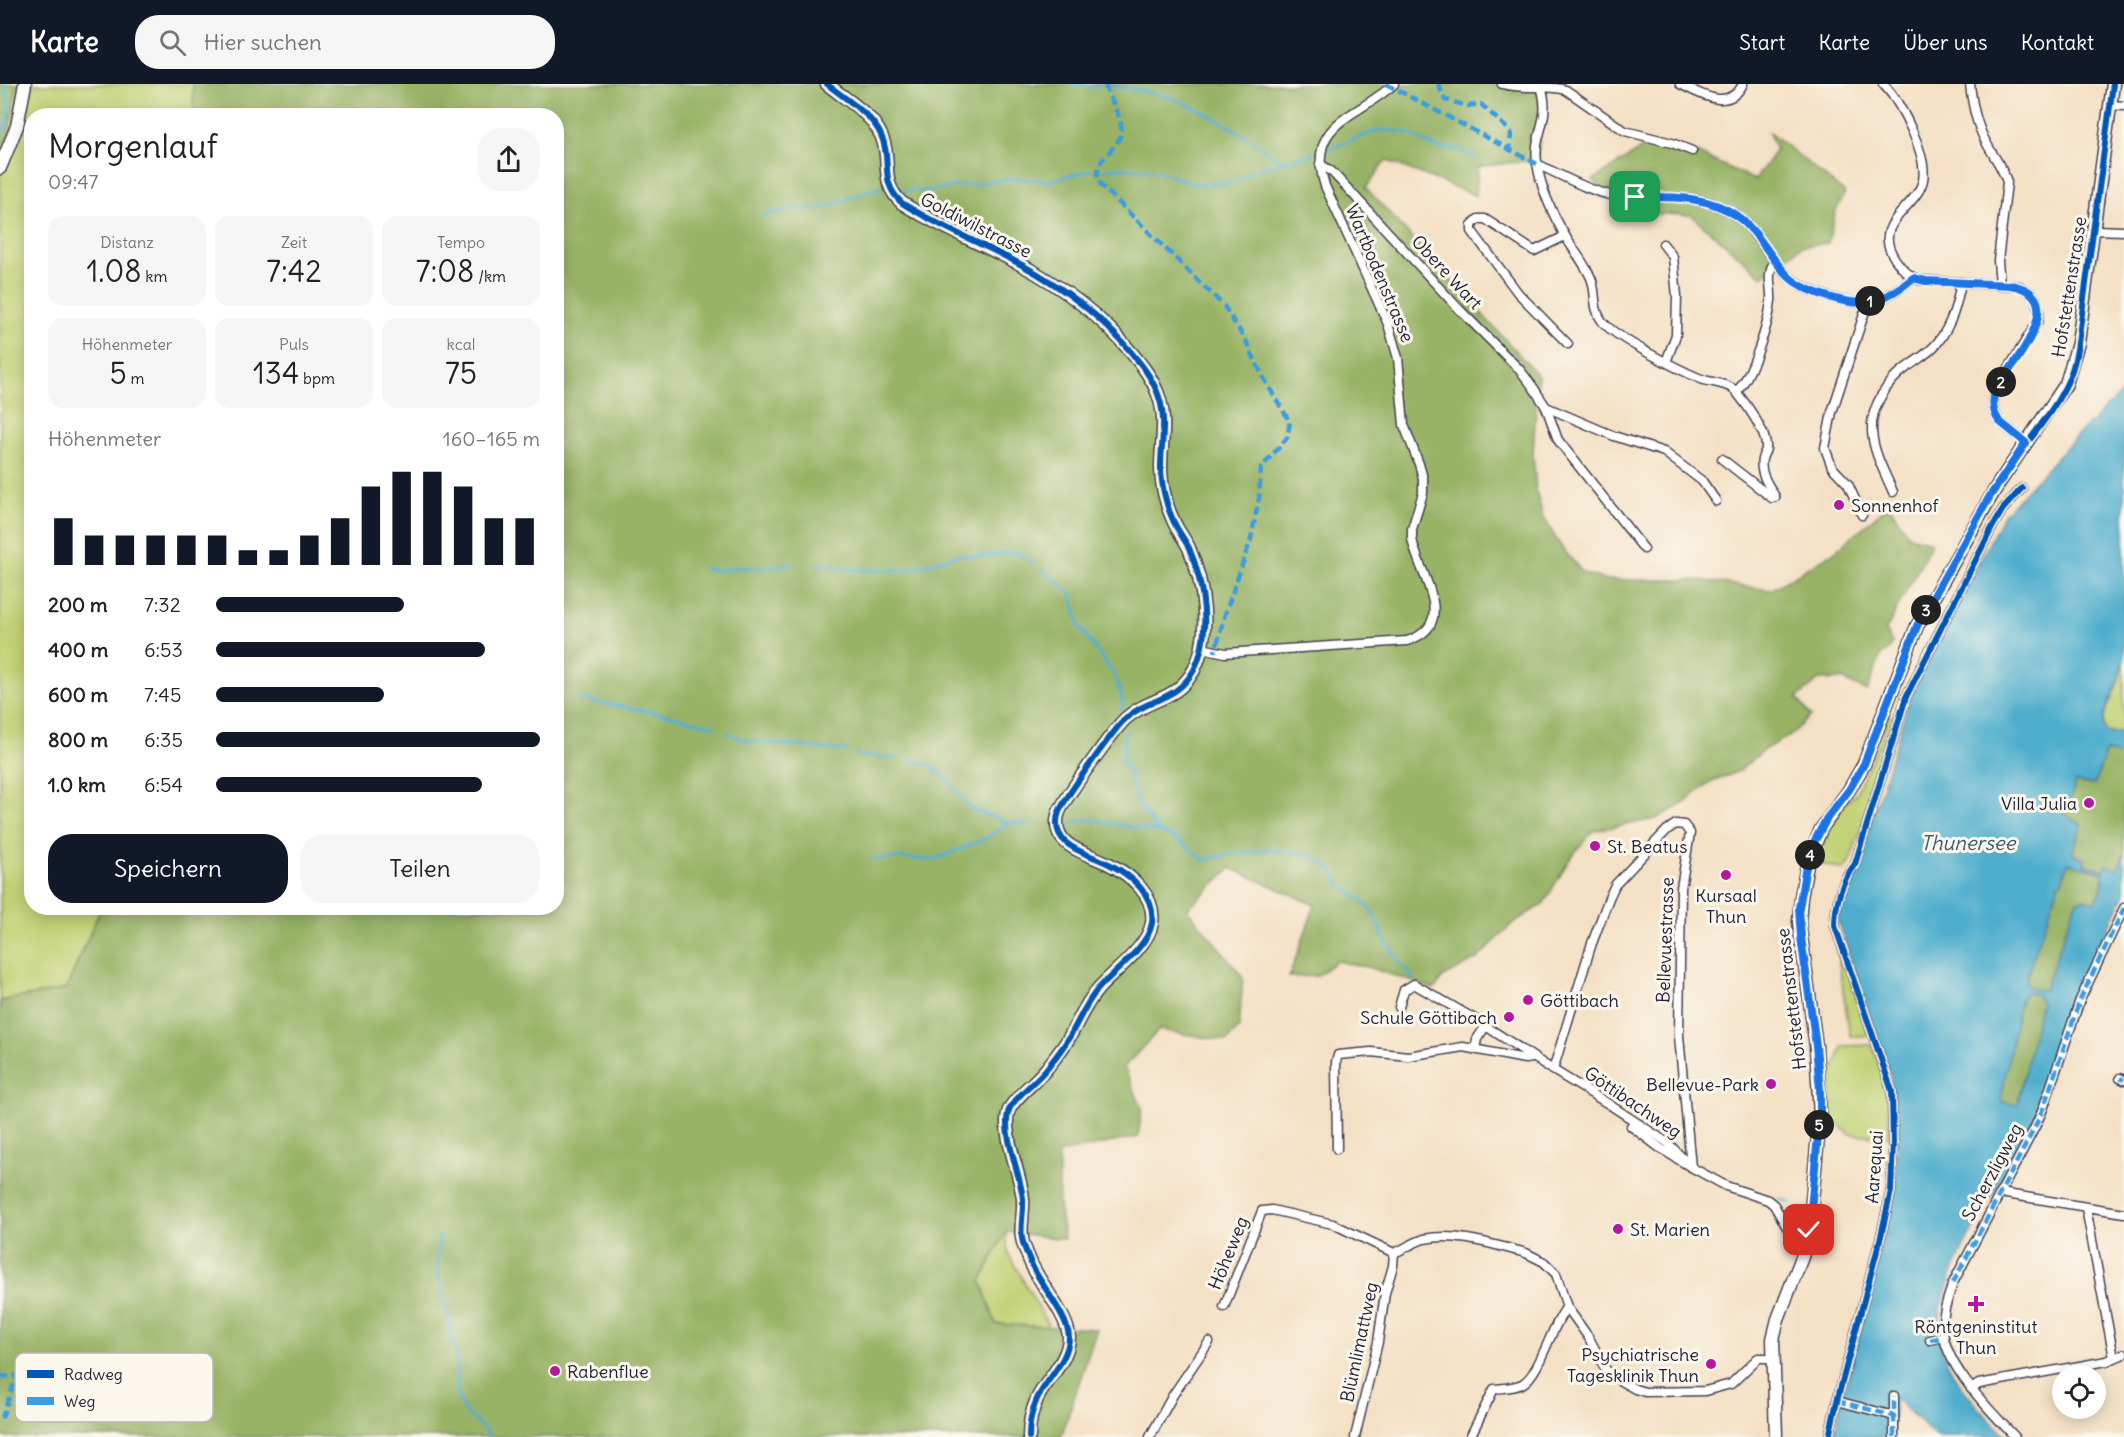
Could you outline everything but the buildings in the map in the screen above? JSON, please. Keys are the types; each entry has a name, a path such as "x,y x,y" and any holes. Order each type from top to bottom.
{"street":[{"path":"0,168 18,126 26,84"},
{"name":"Goldiwilstrasse","path":"827,84 874,123 885,145 888,184 892,194 902,203 1024,266 1083,304 1113,330 1153,381 1161,401 1164,422 1161,465 1165,494 1173,520 1188,546 1201,589 1204,627 1202,648 1196,666 1176,692 1139,709 1125,720 1065,800 1058,816 1058,832 1066,842 1078,852 1110,864 1138,883 1149,901 1153,920 1148,934 1137,950 1096,991 1068,1041 1046,1070 1009,1109 1006,1132 1017,1165 1024,1200 1022,1238 1031,1265 1060,1315 1069,1336 1064,1355 1036,1400 1029,1421 1029,1437"},
{"path":"1320,164 1320,149 1337,124 1383,94 1394,84"},
{"path":"1502,84 1518,87 1557,87 1566,90 1626,131 1672,143 1692,151"},
{"path":"1680,84 1703,95 1719,99 1734,96 1743,84"},
{"path":"1883,84 1904,112 1923,166 1921,186 1894,219 1888,237 1891,254 1913,278 1926,281 2019,286 2036,299 2039,312 2034,330 1996,389 1993,399 1999,421 2026,443"},
{"path":"1970,84 1980,130 2007,182 1998,261 2000,284"},
{"name":"Hofstettenstrasse","path":"1776,1437 1773,1358 1776,1326 1807,1238 1820,1115 1816,1046 1799,922 1807,865 1821,829 1864,764 1917,626 1990,496 2055,403 2070,375 2078,343 2113,84"},
{"path":"1541,86 1546,105 1537,146 1537,164 1547,198 1565,236 1592,280 1595,304 1602,322 1620,336 1666,362 1701,379 1737,391 1764,439 1766,446 1762,459 1763,475 1775,497 1772,498 1722,459"},
{"path":"2110,105 2124,106"},
{"name":"Wartbodenstrasse","path":"1202,648 1225,653 1407,641 1425,633 1434,621 1435,608 1412,539 1412,530 1423,493 1423,478 1404,426 1398,358 1388,324 1325,186 1320,164"},
{"name":"Obere Wart","path":"1320,164 1350,191 1433,282 1520,370 1546,407 1558,440 1644,549"},
{"path":"1537,164 1605,194 1621,197 1697,199 1715,204 1737,216 1754,232 1774,261 1789,277 1801,285 1847,301 1868,302 1886,296 1913,278"},
{"path":"1565,236 1534,252 1485,219 1478,219 1472,225 1472,231 1518,293 1568,345"},
{"path":"2093,230 2124,231"},
{"path":"1663,244 1673,257 1677,296 1676,335 1666,362"},
{"path":"1737,391 1746,378 1767,326 1771,293 1769,271 1774,261"},
{"path":"1893,492 1875,446 1872,430 1875,412 1879,400 1894,378 1940,340 1953,316 1961,282"},
{"path":"1862,514 1848,484 1829,460 1825,448 1832,412 1868,302"},
{"path":"1546,407 1614,436 1664,452 1702,481 1716,501"},
{"name":"Aarequai","path":"1829,1437 1891,1191 1893,1142 1892,1091 1835,926 1835,913 1846,874 1855,864 1906,697 1993,526 2003,509 2022,488"},
{"name":"Bellevuestrasse","path":"1553,1070 1591,946 1615,885 1667,830 1676,824 1684,825 1690,833 1681,898 1679,1036 1691,1167"},
{"name":"Scherzligweg","path":"1943,1337 1944,1314 1953,1283 2043,1109 2080,1000 2124,908"},
{"name":"Göttibachweg","path":"1399,1007 1404,990 1414,984 1607,1102 1668,1143 1691,1167 1726,1186 1768,1200 1774,1205 1788,1229 1807,1238"},
{"path":"1475,1049 1485,1027"},
{"name":"Göttibachweg","path":"1337,1149 1336,1062 1338,1055 1371,1052 1408,1056 1452,1047 1525,1059 1533,1058"},
{"path":"2000,1193 2124,1213"},
{"path":"2086,1208 2114,1358"},
{"name":"Höheweg","path":"1224,1307 1262,1211 1272,1210 1333,1224 1394,1253"},
{"path":"1394,1253 1420,1240 1464,1238 1526,1253 1544,1262 1556,1274 1567,1307 1589,1338 1606,1370 1627,1385 1645,1392 1705,1391 1731,1384 1758,1358 1773,1358"},
{"name":"Blümlimattweg","path":"1355,1437 1378,1342 1394,1253"},
{"path":"1470,1437 1494,1389 1522,1384 1532,1376 1557,1320 1567,1307"},
{"path":"1930,1340 1943,1337 1971,1389 2015,1437"},
{"path":"1150,1437 1173,1395 1209,1342"},
{"path":"1971,1389 1979,1384 2107,1361 2124,1354"},
{"path":"1894,1396 1892,1415 1894,1437"},
{"path":"1839,1402 1892,1415"}],"green space":[{"path":"0,84 17,84 8,137 0,147"},
{"path":"17,84 193,84 194,108 24,108 24,915 98,915 66,989 0,1001 0,147 8,137"},
{"path":"193,84 1502,84 1541,86 1544,96 1537,164 1524,161 1478,167 1476,196 1386,160 1366,188 1538,375 1533,454 1536,490 1543,517 1562,548 1583,573 1605,580 1699,580 1771,590 1833,553 1889,505 1909,536 1932,542 1886,630 1892,643 1890,649 1881,655 1867,691 1842,679 1819,680 1797,698 1811,716 1790,736 1765,749 1739,771 1707,784 1685,803 1656,819 1593,831 1571,857 1544,903 1512,924 1477,959 1442,978 1435,989 1368,967 1336,961 1317,976 1289,977 1315,905 1231,868 1187,909 1243,977 1239,1028 1227,1041 1159,1030 1124,1067 1142,1108 1138,1137 1059,1153 1059,1205 1064,1239 1006,1232 981,1281 996,1324 1097,1329 1061,1437 0,1437 0,1001 66,989 98,915 564,915 564,108 194,108"},
{"path":"1768,131 1845,193 1835,213 1828,243 1802,246 1762,276 1691,215 1630,213 1593,180 1647,145 1692,151 1755,180 1776,150"},
{"path":"2124,660 2124,730 2111,734 2104,730 2104,716"},
{"path":"1889,715 1896,719 1850,862 1843,870 1822,864 1817,854 1824,834 1839,810 1856,793 1882,737"},
{"path":"2106,751 2124,758 2124,853 2119,869 2093,867 2072,854 2079,822 2065,815 2076,782 2091,785"},
{"path":"2068,863 2103,872 2103,884 2096,903 2083,900 2076,902 2044,991 2029,988 2026,982 2027,975 2057,885 2062,881"},
{"path":"1840,948 1868,1033 1865,1036 1850,1036 1837,949"},
{"path":"2027,992 2037,995 2041,1002 2018,1105 2002,1102 2001,1099 2019,1005 2023,995"},
{"path":"1872,1045 1888,1092 1889,1137 1850,1134 1830,1118 1830,1082 1842,1046"},
{"path":"1006,1231 1008,1253 1049,1327 995,1324 981,1281"}],"water":[{"name":"Thunersee","path":"2124,391 2124,660 2105,714 2104,726 2106,732 2111,734 2124,730 2124,758 2106,752 2094,785 2076,782 2065,815 2082,825 2072,854 2085,859 2084,864 2104,870 2106,865 2118,869 2124,853 2124,895 2076,996 2043,1087 2043,1101 2038,1114 1975,1225 1950,1278 1942,1304 1939,1328 1942,1350 1954,1375 1970,1397 2006,1437 1936,1437 1896,1399 1891,1437 1833,1437 1896,1185 1896,1122 1891,1078 1837,918 1851,873 1855,873 1911,695 2004,514 2089,423 2094,423 2094,419","holes":["2068,863 2103,872 2103,884 2096,902 2083,899 2076,902 2044,990 2029,988 2026,982 2027,975 2058,888 2057,885 2062,881","2027,992 2037,995 2041,1002 2017,1105 2002,1102 2001,1099 2019,1005 2023,995"]}],"waterway":[{"path":"0,134 8,116 9,104 5,84"},
{"path":"1072,84 1098,87"},
{"path":"1112,87 1159,95 1202,111 1223,122 1282,162"},
{"path":"1328,149 1379,130 1405,132 1437,148 1455,149 1476,157"},
{"path":"1105,169 1154,170 1193,184 1231,183 1257,169 1313,154"},
{"path":"899,190 924,191 1016,178 1049,181 1091,170"},
{"path":"762,216 789,209 821,209 874,189 881,189"},
{"path":"817,564 856,570 907,570 958,555 985,556 1017,552 1033,562"},
{"path":"703,568 720,571 738,567 768,568 792,563"},
{"path":"1044,570 1071,593 1080,628 1114,674 1123,710"},
{"path":"578,699 663,714 714,726"},
{"path":"1126,730 1122,762 1128,768 1140,807 1159,832 1178,840 1204,860 1268,850 1285,851 1316,859 1329,867 1340,884 1368,906 1391,949 1414,979"},
{"path":"727,733 743,740 847,751"},
{"path":"856,754 897,758"},
{"path":"910,760 930,765 945,777 971,809 1009,823 1029,824"},
{"path":"1066,824 1089,819 1159,832"},
{"path":"873,859 933,860 985,839 1009,823"},
{"name":"Göttibach","path":"1780,1199 1790,1202"},
{"path":"439,1236 437,1266 456,1354 457,1393 463,1410 487,1432 489,1437"}],"marked path":[{"path":"1105,84 1119,118 1121,132 1119,139 1099,165 1098,177 1101,185 1224,306 1246,341 1263,377 1290,422 1287,438 1261,468 1259,498 1251,539 1224,617 1215,652"},
{"path":"1386,84 1537,164"},
{"path":"1438,84 1445,100 1468,106 1481,104 1511,132 1510,150"},
{"path":"1953,1283 2035,1127 2080,1000 2124,908"},
{"path":"2120,1078 2124,1080"},
{"path":"1930,1340 1943,1337"},
{"path":"0,1377 15,1375"},
{"path":"0,1423 15,1381"},
{"path":"1894,1396 1894,1437"},
{"path":"1837,1401 1894,1416"}],"cycle path":[{"path":"827,84 864,113 877,127 884,144 890,187 902,203 1020,264 1065,292 1106,325 1143,367 1154,384 1161,406 1163,423 1161,474 1166,501 1170,514 1189,548 1202,593 1203,641 1194,670 1187,680 1171,694 1143,707 1125,719 1078,782 1058,815 1057,826 1065,842 1126,874 1140,888 1150,904 1152,923 1144,941 1094,994 1062,1048 1043,1073 1013,1103 1007,1117 1009,1139 1023,1199 1021,1229 1023,1244 1034,1269 1064,1319 1069,1337 1061,1362 1035,1404 1029,1437"},
{"path":"2004,475 2064,390 2073,366 2113,84"},
{"path":"1829,1437 1891,1191 1893,1142 1892,1091 1835,926 1836,909 1846,877 1855,864 1906,697 1993,526 2003,509 2022,488"},
{"path":"1802,948 1818,1066 1820,1115"}],"place":[{"name":"Sonnenhof","path":"1839,505"},
{"name":"Villa Julia","path":"2089,803"},
{"name":"St. Beatus","path":"1595,846"},
{"name":"Kursaal Thun","path":"1726,875"},
{"name":"Göttibach","path":"1528,1000"},
{"name":"Schule Göttibach","path":"1509,1017"},
{"name":"Bellevue-Park","path":"1771,1084"},
{"name":"St. Marien","path":"1618,1229"},
{"name":"Röntgeninstitut Thun","path":"1976,1304"},
{"name":"Psychiatrische Tagesklinik Thun","path":"1711,1364"},
{"name":"Rabenflue","path":"555,1371"}],"route":[{"path":"1635,197 1697,199 1715,204 1737,216 1754,232 1774,261 1789,277 1827,296 1847,301 1868,302 1886,296 1913,278 1926,281 2019,286 2031,293 2038,305 2039,316 2034,330 1996,389 1993,399 1999,421 2026,443 1990,496 1917,626 1864,764 1827,818 1812,846 1807,865 1799,908 1799,922 1820,1090 1820,1115 1809,1230"}]}
